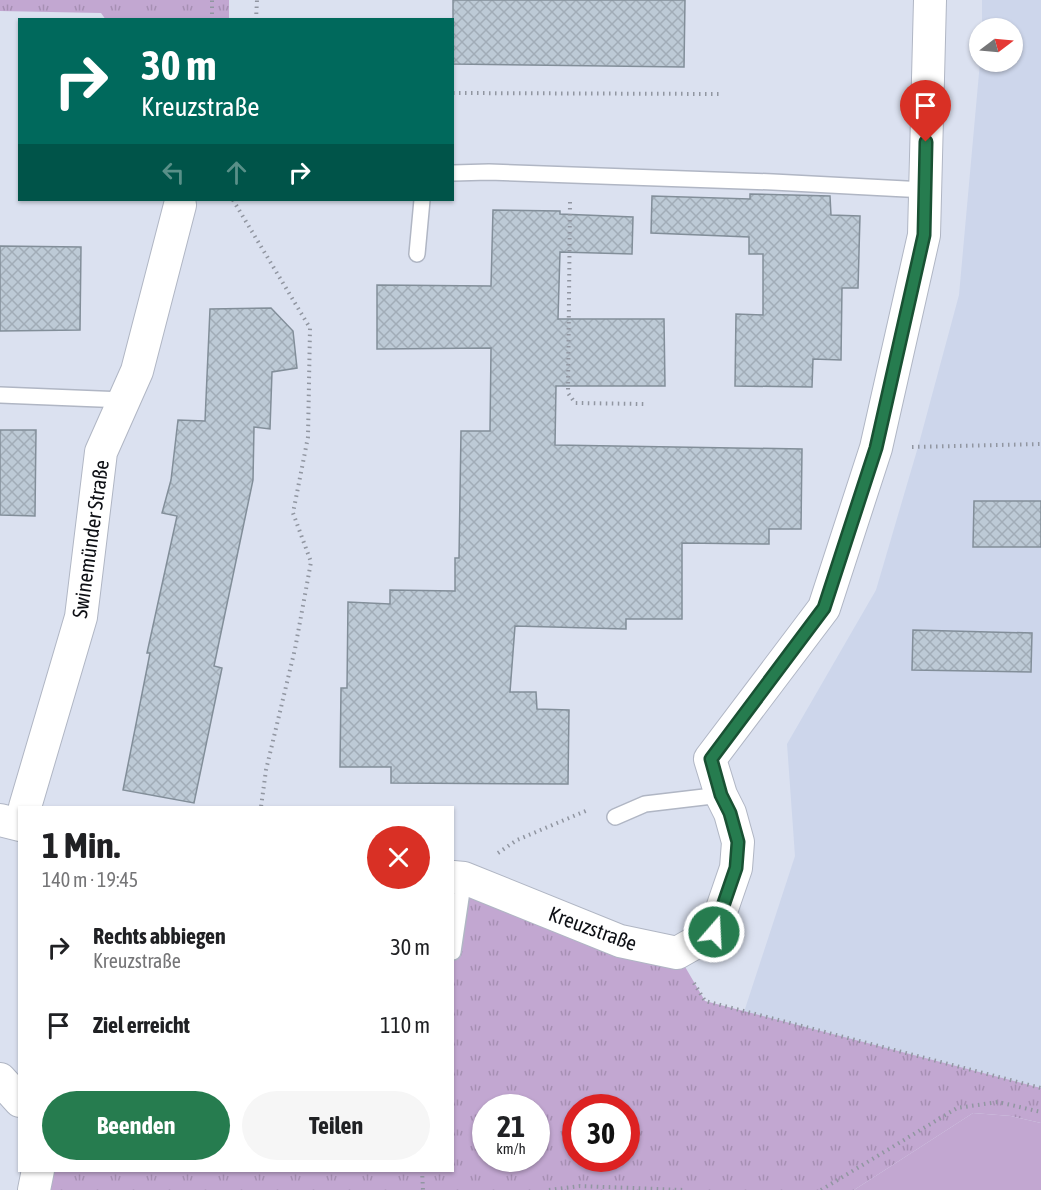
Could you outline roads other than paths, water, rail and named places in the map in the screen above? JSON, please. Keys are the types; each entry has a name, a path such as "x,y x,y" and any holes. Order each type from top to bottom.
{"street":[{"path":"721,795 711,759 824,608 876,448 924,235 930,0"},
{"name":"Swinemünder Straße","path":"25,806 81,617 101,452 137,370 180,205"},
{"name":"Kreuzstraße","path":"458,878 620,941 677,953 714,932 736,868 738,842 730,813 721,795"},
{"path":"0,820 18,824"},
{"path":"0,1079 18,1099"},
{"path":"34,1190 38,1172"}],"lane":[{"path":"454,173 489,172 773,182 925,190"},
{"path":"417,254 422,201"},
{"path":"0,395 124,400"},
{"path":"615,817 645,804 721,795"},
{"path":"454,937 458,878"}]}
